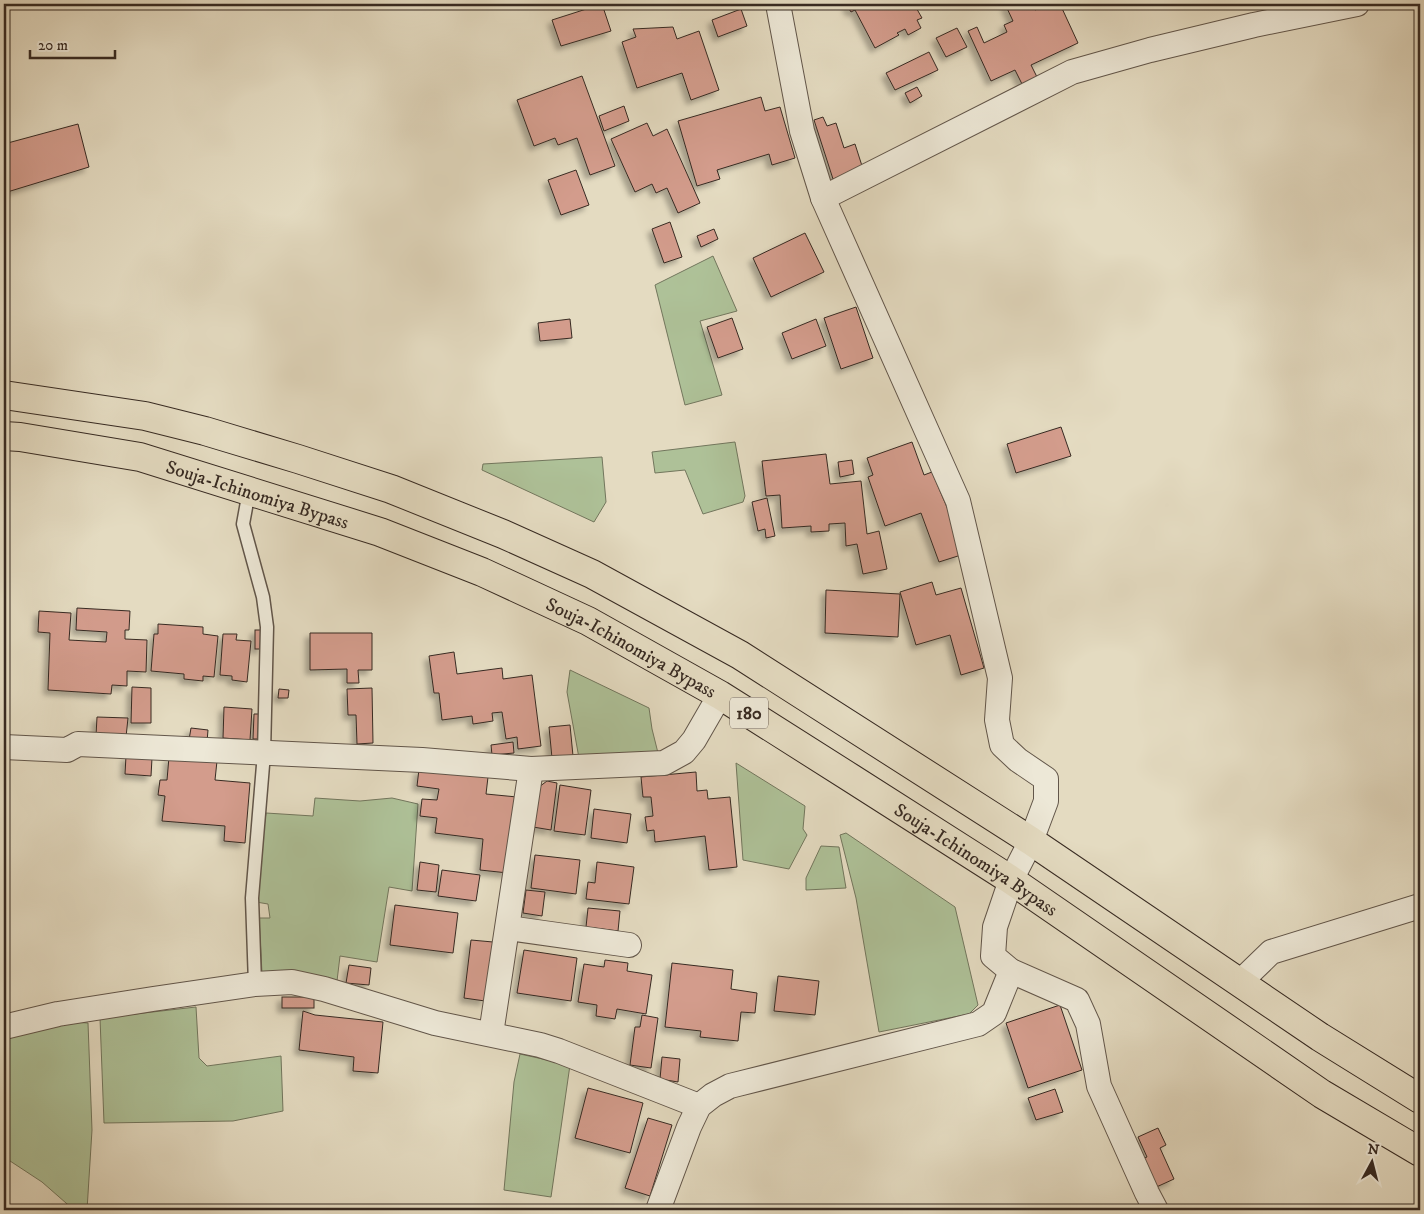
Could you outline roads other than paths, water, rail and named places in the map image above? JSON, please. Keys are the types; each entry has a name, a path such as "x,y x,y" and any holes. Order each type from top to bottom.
{"highway":[{"name":"180","path":"4,395 145,416 205,431 298,459 390,489 503,534 592,574 740,655 1031,841 1320,1037 1420,1099"},
{"name":"Souja-Ichinomiya Bypass","path":"4,436 140,457 380,532 482,572 588,621 720,695 1011,880 1322,1094 1420,1152"}],"street":[{"path":"778,4 802,131 823,198 958,501 1000,678 998,720 1002,745 1018,760 1046,779 1046,801 1031,841 1011,880 995,927 992,956 1011,971 1077,1000 1088,1024 1099,1086 1146,1193 1156,1210"},
{"path":"823,198 1072,72 1169,45 1357,4"},
{"path":"4,747 67,750 78,744 226,750 422,760 531,769 664,763 684,752 694,740 720,695"},
{"path":"491,1034 531,769"},
{"path":"1240,983 1271,952 1420,906"},
{"path":"508,928 629,945"},
{"path":"658,1210 689,1126 699,1106 713,1095 730,1086 978,1024 994,1014 1011,971"},
{"path":"4,1027 68,1013 153,999 255,984 292,982 324,989 436,1023 559,1051 699,1106"}],"lane":[{"path":"249,491 242,524 263,597 267,627 264,753 252,898 255,984"}]}
